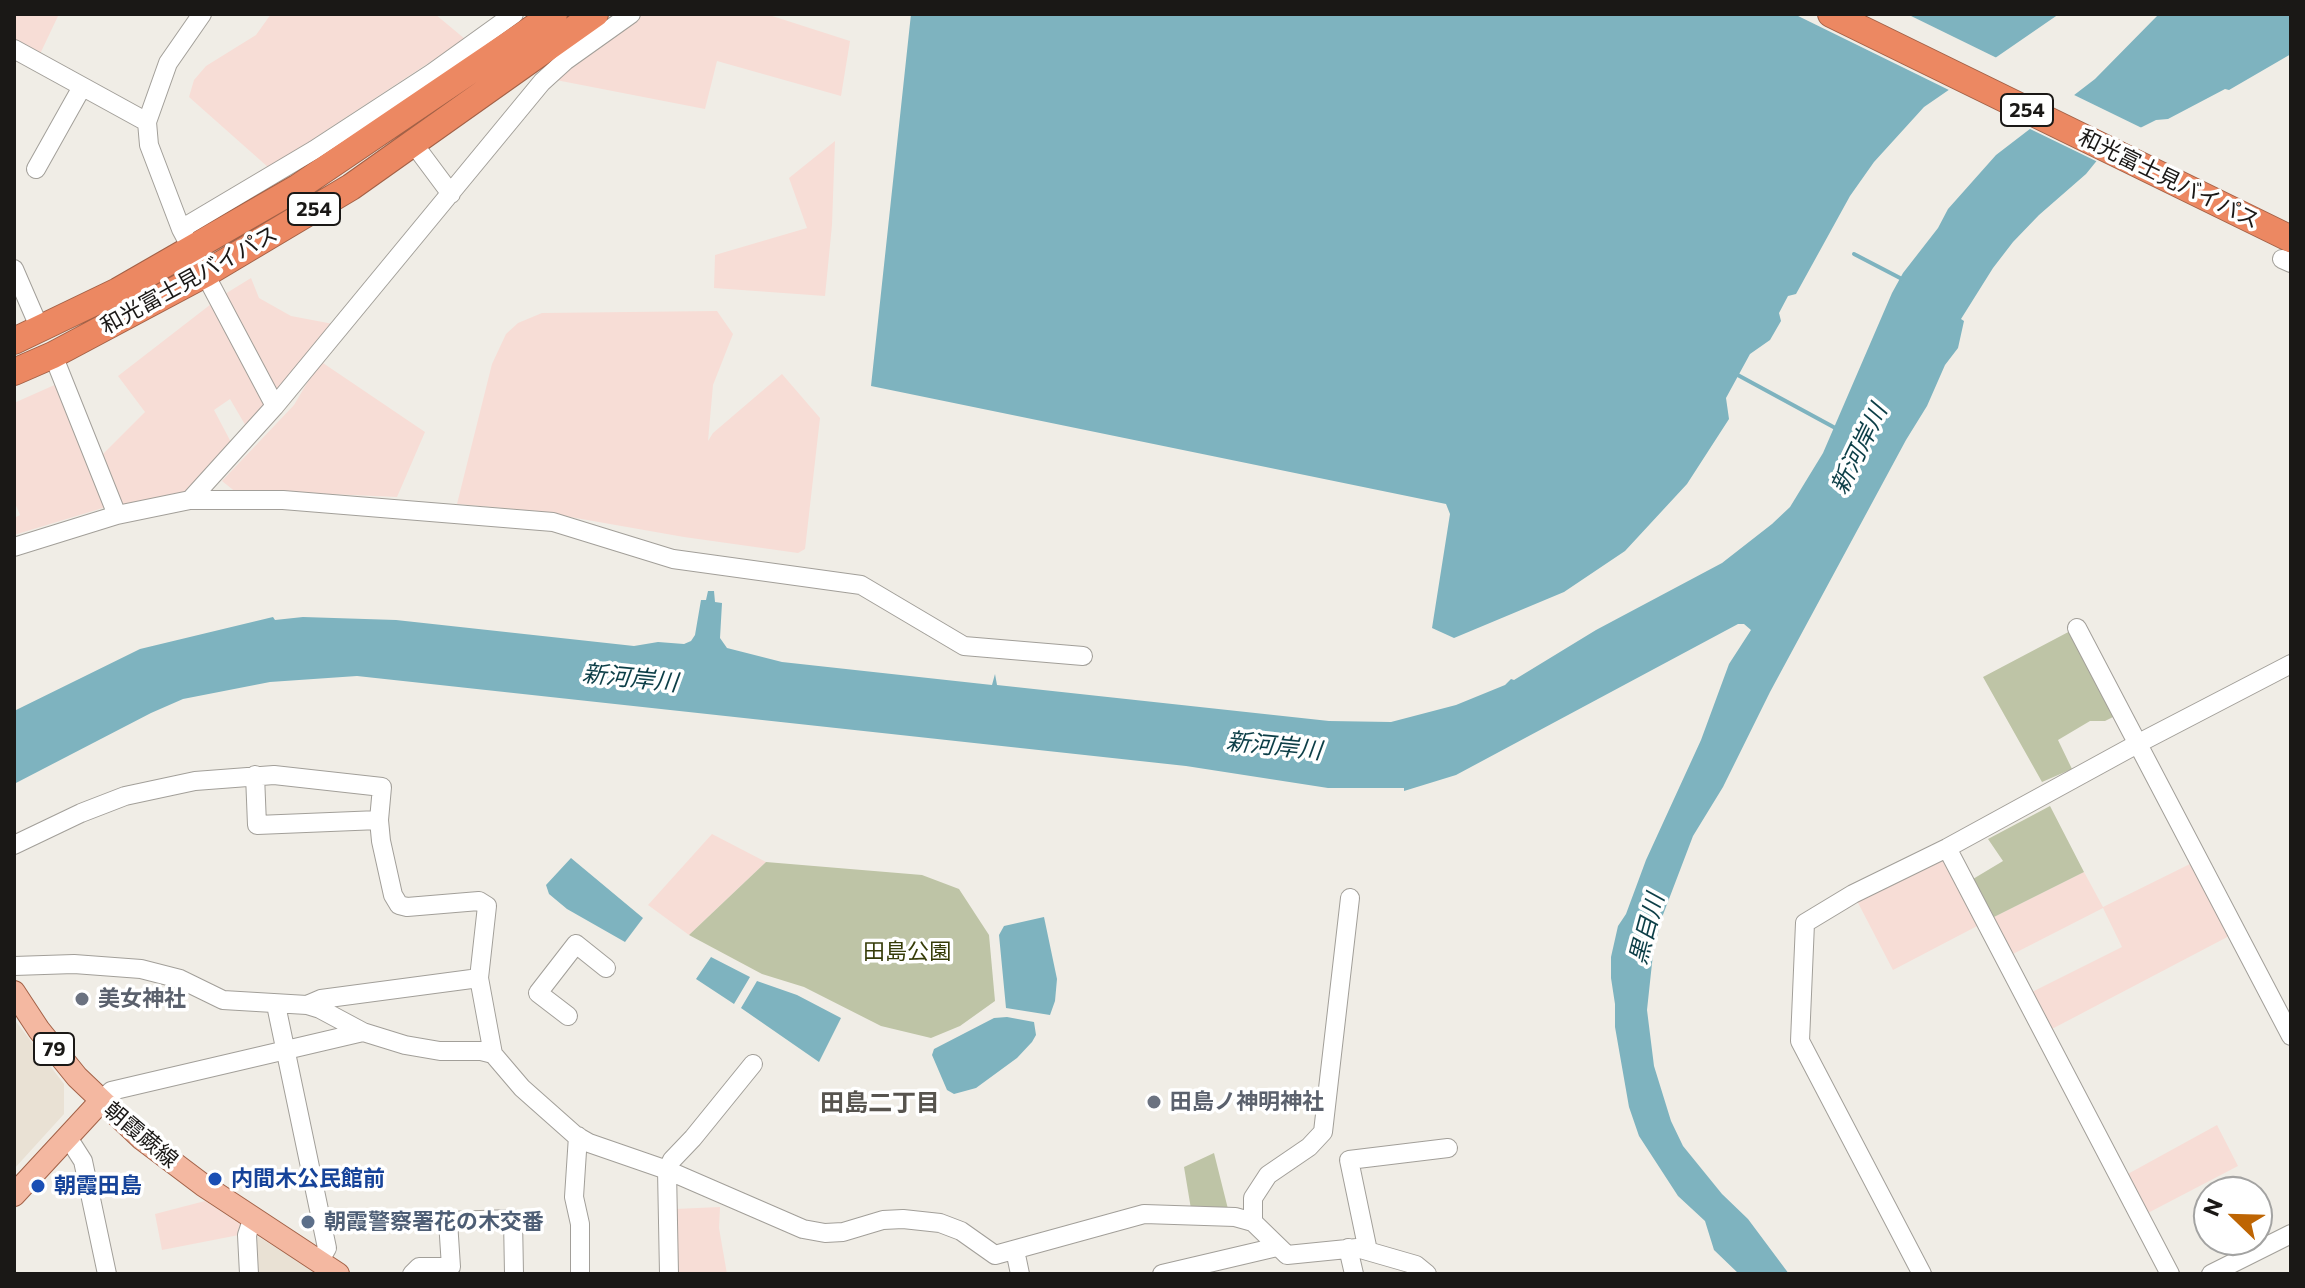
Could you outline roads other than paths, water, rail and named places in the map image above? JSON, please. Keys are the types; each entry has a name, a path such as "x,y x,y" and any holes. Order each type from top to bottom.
{"highway":[{"name":"和光富士見バイパス","path":"14,341 118,291 186,238 297,188 554,14"},
{"name":"和光富士見バイパス","path":"14,372 53,355 205,274 351,187 595,14"},
{"name":"和光富士見バイパス","path":"1831,14 2233,200 2291,219"},
{"name":"和光富士見バイパス","path":"1871,14 2233,200 2288,254"}],"main road":[{"name":"朝霞蕨線","path":"14,992 39,1030 100,1102 158,1153 328,1268"},
{"path":"14,1195 100,1102"}],"street":[{"path":"202,14 168,63 147,122 149,145 186,238 275,406"},
{"path":"186,238 432,73 514,14"},
{"path":"190,500 275,406 554,70 631,14"},
{"path":"14,49 147,122"},
{"path":"36,169 82,87"},
{"path":"413,143 451,194"},
{"path":"14,269 40,329"},
{"path":"53,355 117,515"},
{"path":"14,547 117,515 190,500 283,500 553,522 673,559 861,585 964,646 1083,656"},
{"path":"2077,628 2291,1036"},
{"path":"1922,1274 1800,1041 1805,923 1853,894 1947,848 2291,664"},
{"path":"255,775 257,825 379,820"},
{"path":"14,845 81,813 125,796 169,785 255,775 300,776 382,787 379,820 393,895 399,905 407,907 479,901 487,906 479,978 493,1054 522,1088 578,1136 667,1170 803,1229 843,1232 883,1220 903,1219 940,1223 961,1231 994,1264 1015,1250 1144,1214 1235,1217 1253,1222 1287,1255 1348,1248 1416,1265 1427,1274"},
{"path":"1947,848 2170,1274"},
{"path":"1253,1222 1253,1198 1268,1175 1309,1147 1323,1132 1350,898"},
{"path":"568,1016 538,993 576,944 606,968"},
{"path":"14,966 74,964 128,967 180,979 223,1000 307,1005 363,1032 405,1045 440,1051 493,1054"},
{"path":"307,1005 321,999 479,978"},
{"path":"276,1005 306,1137 328,1268"},
{"path":"100,1102 111,1091 363,1032"},
{"path":"669,1274 667,1170 672,1160 753,1064"},
{"path":"67,1136 83,1161 107,1274"},
{"path":"578,1136 574,1197 580,1224 580,1274"},
{"path":"1368,1251 1349,1160 1448,1148"},
{"path":"249,1274 247,1235 253,1217"},
{"path":"412,1274 419,1267 451,1267 448,1221 513,1219 514,1274"},
{"path":"2211,1274 2291,1234"},
{"path":"1162,1274 1197,1270 1277,1247"},
{"path":"1348,1248 1354,1274"},
{"path":"1015,1250 1020,1274"}],"water":[{"path":"911,14 2059,14 1924,107 1874,162 1850,196 1796,294 1788,296 1779,313 1781,321 1770,340 1750,354 1726,398 1729,419 1687,484 1625,551 1564,592 1454,638 1432,628 1450,514 1446,504 871,386"},
{"path":"2159,14 2291,14 2291,54 2229,90 2225,89 2168,119 2156,120 2138,129 2099,158 2086,174 2039,215 1993,268 1961,319 1964,321 1958,348 1945,365 1927,406 1770,692 1723,787 1693,836 1661,920 1653,954 1647,1010 1654,1066 1671,1121 1683,1146 1722,1194 1748,1219 1789,1274 1739,1274 1714,1250 1705,1221 1678,1196 1639,1136 1629,1107 1615,1027 1611,978 1611,957 1618,926 1626,914 1646,860 1701,740 1729,664 1751,630 1744,624 1738,624 1456,775 1404,791 1404,788 1328,788 1186,766 357,676 270,682 183,699 14,784 14,711 140,649 273,617 275,620 303,617 396,620 634,646 658,642 684,644 695,635 701,600 706,600 708,591 714,591 715,602 722,603 720,638 727,648 782,662 992,685 995,674 997,685 1329,721 1391,722 1456,705 1505,685 1596,630 1722,563 1790,507 1823,453 1892,293 1948,209 1996,155 2095,79"},
{"path":"571,858 643,918 625,942 567,909 549,894 546,885"},
{"path":"1044,917 1057,979 1050,1015 1006,1008 999,935 1004,926"},
{"path":"711,957 750,977 734,1004 696,979"},
{"path":"757,981 797,995 841,1018 819,1062 741,1008"},
{"path":"994,1018 1034,1022 1036,1035 1032,1042 1017,1058 976,1088 954,1094 947,1090 932,1055 934,1049"}],"waterway":[{"path":"1854,254 1902,279"},
{"name":"新河岸川","path":"1734,373 1839,430"}],"place":[{"name":"美女神社","path":"82,999"},
{"name":"田島ノ神明神社","path":"1154,1102"},
{"name":"内間木公民館前","path":"215,1179"},
{"name":"朝霞田島","path":"38,1186"},
{"name":"朝霞警察署花の木交番","path":"308,1222"}],"district":[{"name":"田島二丁目","path":"880,1103"}],"water label":[{"name":"黒目川","path":"1647,929"}],"park label":[{"name":"田島公園","path":"907,952"}]}
